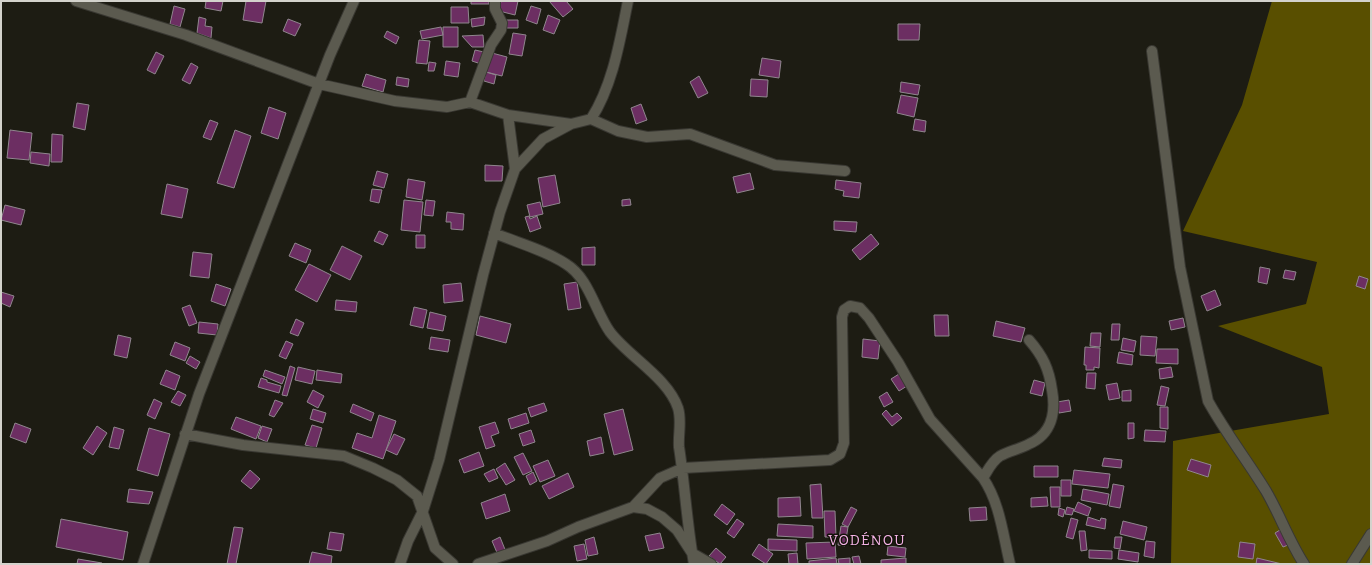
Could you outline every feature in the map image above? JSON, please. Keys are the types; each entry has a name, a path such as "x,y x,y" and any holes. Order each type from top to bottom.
{"street":[{"path":"76,1 186,35 319,84 395,101 446,107 470,102 508,115 571,124"},
{"path":"143,564 185,434 319,84 354,1"},
{"path":"470,102 491,44 501,30 502,23 495,9 495,1"},
{"path":"592,119 606,91 622,34 628,1"},
{"path":"1152,51 1180,267 1208,401 1218,420 1266,491 1304,564"},
{"path":"508,115 515,169"},
{"path":"400,564 408,541 423,511 439,460 494,233 515,169 543,139 571,124 592,119 618,131 647,137 690,134 775,165 845,171"},
{"path":"494,233 567,264 581,278 610,331 669,392 678,407 680,419 679,446 694,564"},
{"path":"478,564 533,546 578,527 633,507 660,478 683,468 830,460 840,454 844,443 842,318 844,310 850,306 860,308 869,318 898,362 930,419 983,478 995,500 1010,564"},
{"path":"983,478 993,463 1000,456 1038,439 1053,419 1054,404 1047,365 1041,353 1029,340"},
{"path":"185,434 244,445 344,456 373,468 408,486 417,496 435,548 454,564"},
{"path":"633,507 647,509 662,517 676,530 692,553 711,564"},
{"path":"1352,564 1371,534"}],"shaded area":[{"path":"1272,1 1371,1 1371,564 1171,564 1173,441 1329,414 1322,367 1218,326 1306,304 1317,262 1183,231 1242,105"}],"building":[{"path":"206,1 223,1 221,11 205,8"},
{"path":"246,1 266,1 262,23 243,20"},
{"path":"471,1 489,1 489,4 471,4"},
{"path":"501,1 518,1 515,15 499,11"},
{"path":"549,1 566,1 573,9 563,17"},
{"path":"174,6 185,9 180,27 170,24"},
{"path":"531,6 541,9 537,24 526,20"},
{"path":"451,7 468,7 469,23 451,23"},
{"path":"548,15 560,20 554,34 543,30"},
{"path":"199,17 206,19 205,26 212,27 211,38 197,33"},
{"path":"485,17 484,25 472,27 471,19"},
{"path":"288,19 301,24 295,36 283,31"},
{"path":"505,20 518,20 518,28 505,28"},
{"path":"898,24 920,24 919,40 898,40"},
{"path":"441,27 443,35 422,39 420,31"},
{"path":"443,27 458,27 458,47 443,47"},
{"path":"387,31 399,37 396,44 384,37"},
{"path":"513,33 526,35 522,56 509,54"},
{"path":"483,35 484,47 472,47 462,36"},
{"path":"419,40 430,41 427,64 416,63"},
{"path":"475,50 484,52 481,64 472,61"},
{"path":"156,52 164,56 155,74 147,70"},
{"path":"492,53 507,57 502,76 486,72"},
{"path":"762,58 781,61 779,78 759,75"},
{"path":"446,61 460,63 458,77 444,75"},
{"path":"429,62 436,63 434,71 428,71"},
{"path":"191,63 198,67 190,84 182,80"},
{"path":"486,72 496,75 494,84 484,81"},
{"path":"366,74 386,80 383,92 362,86"},
{"path":"699,76 708,93 698,98 690,82"},
{"path":"397,77 409,79 408,87 396,85"},
{"path":"751,79 768,80 767,97 750,96"},
{"path":"901,82 920,85 918,95 900,92"},
{"path":"901,95 918,98 914,117 897,113"},
{"path":"77,103 89,105 85,130 73,127"},
{"path":"641,104 647,120 636,124 631,108"},
{"path":"269,107 286,113 278,139 261,133"},
{"path":"915,119 926,121 925,132 913,130"},
{"path":"210,120 218,123 211,140 203,137"},
{"path":"10,130 32,133 29,160 7,158"},
{"path":"235,130 251,136 234,188 217,183"},
{"path":"52,134 63,135 62,162 51,162"},
{"path":"31,152 50,154 49,166 30,163"},
{"path":"485,165 503,166 502,181 485,181"},
{"path":"377,171 388,174 384,188 373,185"},
{"path":"750,173 754,189 737,193 733,177"},
{"path":"555,175 560,203 543,207 538,178"},
{"path":"408,179 425,182 422,200 406,197"},
{"path":"836,180 861,183 859,198 843,196 844,191 835,189"},
{"path":"167,184 188,189 182,218 161,214"},
{"path":"372,189 382,190 379,203 370,201"},
{"path":"630,199 631,205 622,206 622,200"},
{"path":"404,200 423,202 420,232 401,230"},
{"path":"426,200 435,201 433,216 424,215"},
{"path":"540,202 543,214 530,217 527,205"},
{"path":"5,205 25,210 21,225 1,220"},
{"path":"447,212 464,214 463,230 451,229 451,222 446,222"},
{"path":"529,216 530,219 537,216 541,228 530,232 525,217"},
{"path":"834,221 857,222 856,232 834,230"},
{"path":"379,231 388,235 383,245 374,241"},
{"path":"871,234 879,244 860,260 852,250"},
{"path":"416,235 425,235 425,248 416,248"},
{"path":"295,243 311,250 306,263 289,256"},
{"path":"342,246 362,256 350,280 330,270"},
{"path":"595,247 595,265 582,265 582,248"},
{"path":"193,252 212,254 209,278 190,276"},
{"path":"309,264 331,275 317,302 295,290"},
{"path":"1260,267 1270,269 1267,284 1258,282"},
{"path":"1285,270 1296,272 1294,280 1283,278"},
{"path":"1359,276 1368,279 1365,289 1356,286"},
{"path":"577,282 581,308 568,310 564,284"},
{"path":"461,283 463,301 444,303 443,285"},
{"path":"216,284 231,289 225,306 211,301"},
{"path":"1215,290 1221,305 1207,311 1201,296"},
{"path":"1,292 14,296 10,307 1,303"},
{"path":"336,300 357,302 356,312 335,310"},
{"path":"190,305 197,323 189,326 182,308"},
{"path":"414,307 427,310 423,328 410,325"},
{"path":"430,312 446,316 443,331 427,328"},
{"path":"934,315 948,315 949,336 935,336"},
{"path":"480,316 511,324 506,343 476,335"},
{"path":"1183,318 1185,327 1171,330 1169,321"},
{"path":"296,319 304,323 298,336 290,333"},
{"path":"996,321 1025,328 1021,342 993,336"},
{"path":"199,322 218,324 217,335 198,333"},
{"path":"1112,324 1120,324 1119,340 1111,340"},
{"path":"1091,333 1101,333 1100,347 1090,346"},
{"path":"118,335 131,338 127,358 114,355"},
{"path":"1141,336 1157,337 1155,356 1140,355"},
{"path":"431,337 450,340 448,352 429,349"},
{"path":"1123,338 1136,341 1134,352 1121,350"},
{"path":"863,339 880,341 878,359 862,357"},
{"path":"286,341 293,344 286,359 279,356"},
{"path":"175,342 190,348 185,361 170,355"},
{"path":"1085,347 1100,348 1099,368 1094,367 1094,370 1086,370 1086,365 1084,365"},
{"path":"1157,349 1178,349 1178,364 1156,363"},
{"path":"1119,352 1133,355 1132,365 1117,363"},
{"path":"190,356 200,362 196,369 186,363"},
{"path":"290,366 295,368 287,396 282,395"},
{"path":"298,367 315,371 312,384 295,380"},
{"path":"1171,367 1173,377 1160,379 1159,369"},
{"path":"166,370 180,376 175,390 160,384"},
{"path":"265,370 285,377 282,384 263,376"},
{"path":"317,370 342,374 341,383 316,380"},
{"path":"1087,373 1096,373 1095,389 1086,388"},
{"path":"899,374 907,386 899,391 891,379"},
{"path":"261,378 267,380 267,382 281,386 279,393 258,387"},
{"path":"1034,380 1045,383 1042,396 1030,393"},
{"path":"1117,383 1120,398 1109,400 1106,385"},
{"path":"1161,386 1169,388 1165,406 1157,405"},
{"path":"313,390 324,396 318,408 307,402"},
{"path":"1131,390 1131,401 1122,401 1122,391"},
{"path":"178,391 186,395 180,406 171,402"},
{"path":"887,392 893,402 884,407 879,397"},
{"path":"154,399 162,403 155,419 147,415"},
{"path":"275,400 283,403 274,417 269,415"},
{"path":"1069,400 1071,411 1059,413 1057,402"},
{"path":"544,403 547,411 531,417 528,408"},
{"path":"353,404 374,413 371,421 350,412"},
{"path":"1160,407 1168,407 1168,429 1160,428"},
{"path":"313,409 326,413 323,423 310,419"},
{"path":"623,409 633,450 614,455 604,414"},
{"path":"886,410 892,417 897,413 902,418 892,426 882,414"},
{"path":"526,413 529,423 511,429 508,419"},
{"path":"379,415 396,421 383,459 352,448 357,433 372,438"},
{"path":"236,417 261,426 256,439 231,429"},
{"path":"495,422 499,433 491,436 495,446 486,449 479,427"},
{"path":"15,423 31,429 26,443 10,437"},
{"path":"1128,423 1134,423 1134,438 1128,439"},
{"path":"312,425 322,428 316,448 305,445"},
{"path":"97,426 107,433 93,455 83,448"},
{"path":"262,426 272,429 267,442 258,438"},
{"path":"114,427 124,430 119,449 109,447"},
{"path":"149,428 170,434 158,476 137,470"},
{"path":"531,430 535,442 523,446 519,434"},
{"path":"1145,430 1166,431 1165,442 1144,441"},
{"path":"394,434 405,439 397,455 386,450"},
{"path":"601,437 604,453 590,456 587,441"},
{"path":"479,452 484,466 464,473 459,460"},
{"path":"523,453 532,471 523,475 514,457"},
{"path":"1104,458 1122,460 1121,468 1102,466"},
{"path":"1191,459 1211,465 1208,477 1187,470"},
{"path":"548,460 555,476 540,482 533,466"},
{"path":"505,463 515,480 506,485 496,469"},
{"path":"1034,466 1058,466 1058,477 1034,477"},
{"path":"494,469 498,478 489,482 484,474"},
{"path":"250,470 260,479 251,489 241,481"},
{"path":"1074,470 1110,474 1108,488 1072,484"},
{"path":"533,472 537,481 530,485 526,476"},
{"path":"568,473 574,487 549,499 542,486"},
{"path":"1061,480 1071,480 1071,496 1061,496"},
{"path":"821,484 823,518 812,518 810,485"},
{"path":"1113,484 1124,486 1120,508 1109,506"},
{"path":"1050,487 1060,487 1060,507 1051,507"},
{"path":"129,489 153,492 149,504 127,502"},
{"path":"1083,489 1109,494 1107,505 1081,500"},
{"path":"505,494 510,511 486,519 481,503"},
{"path":"800,497 801,516 778,517 778,498"},
{"path":"1047,497 1048,506 1031,507 1031,498"},
{"path":"1078,502 1091,508 1088,516 1074,511"},
{"path":"722,504 735,514 727,525 714,515"},
{"path":"851,507 857,510 848,527 842,524"},
{"path":"986,507 987,520 970,521 969,508"},
{"path":"1067,507 1074,509 1072,515 1065,514"},
{"path":"1059,508 1065,510 1063,517 1058,515"},
{"path":"824,511 835,511 836,537 825,537"},
{"path":"1088,517 1100,521 1101,518 1106,519 1105,529 1086,525"},
{"path":"1071,518 1078,520 1073,539 1066,537"},
{"path":"61,519 128,532 123,560 56,547"},
{"path":"737,519 744,524 734,538 727,533"},
{"path":"1123,521 1147,527 1144,540 1120,534"},
{"path":"778,524 813,526 813,538 777,536"},
{"path":"841,526 848,527 845,546 838,545"},
{"path":"234,527 243,528 236,564 227,564"},
{"path":"1280,530 1288,545 1283,547 1275,533"},
{"path":"1079,531 1085,531 1087,550 1081,551"},
{"path":"330,532 344,534 341,551 327,549"},
{"path":"660,533 664,548 649,551 645,536"},
{"path":"500,537 506,552 498,555 492,541"},
{"path":"594,537 598,554 588,556 585,540"},
{"path":"1115,537 1122,537 1120,549 1114,548"},
{"path":"768,539 797,540 797,551 768,550"},
{"path":"1146,541 1155,542 1154,558 1144,556"},
{"path":"835,542 836,557 807,559 806,543"},
{"path":"1240,542 1255,544 1253,559 1238,557"},
{"path":"584,544 587,559 577,561 574,546"},
{"path":"759,544 773,554 766,564 752,555"},
{"path":"888,546 906,548 905,557 887,555"},
{"path":"716,548 726,557 720,564 709,556"},
{"path":"1089,550 1112,551 1112,559 1089,558"},
{"path":"1119,550 1139,553 1138,562 1118,559"},
{"path":"312,552 332,556 331,564 309,564"},
{"path":"797,553 798,564 789,564 788,554"},
{"path":"859,556 861,564 854,564 852,557"},
{"path":"836,558 837,564 809,564 809,561"},
{"path":"850,558 850,564 839,564 838,559"},
{"path":"906,558 906,564 881,564 881,560"},
{"path":"1257,558 1282,564 1256,564"},
{"path":"78,559 102,563 102,564 77,564"}],"district":[{"name":"VODÉNOU","path":"867,540"}]}
